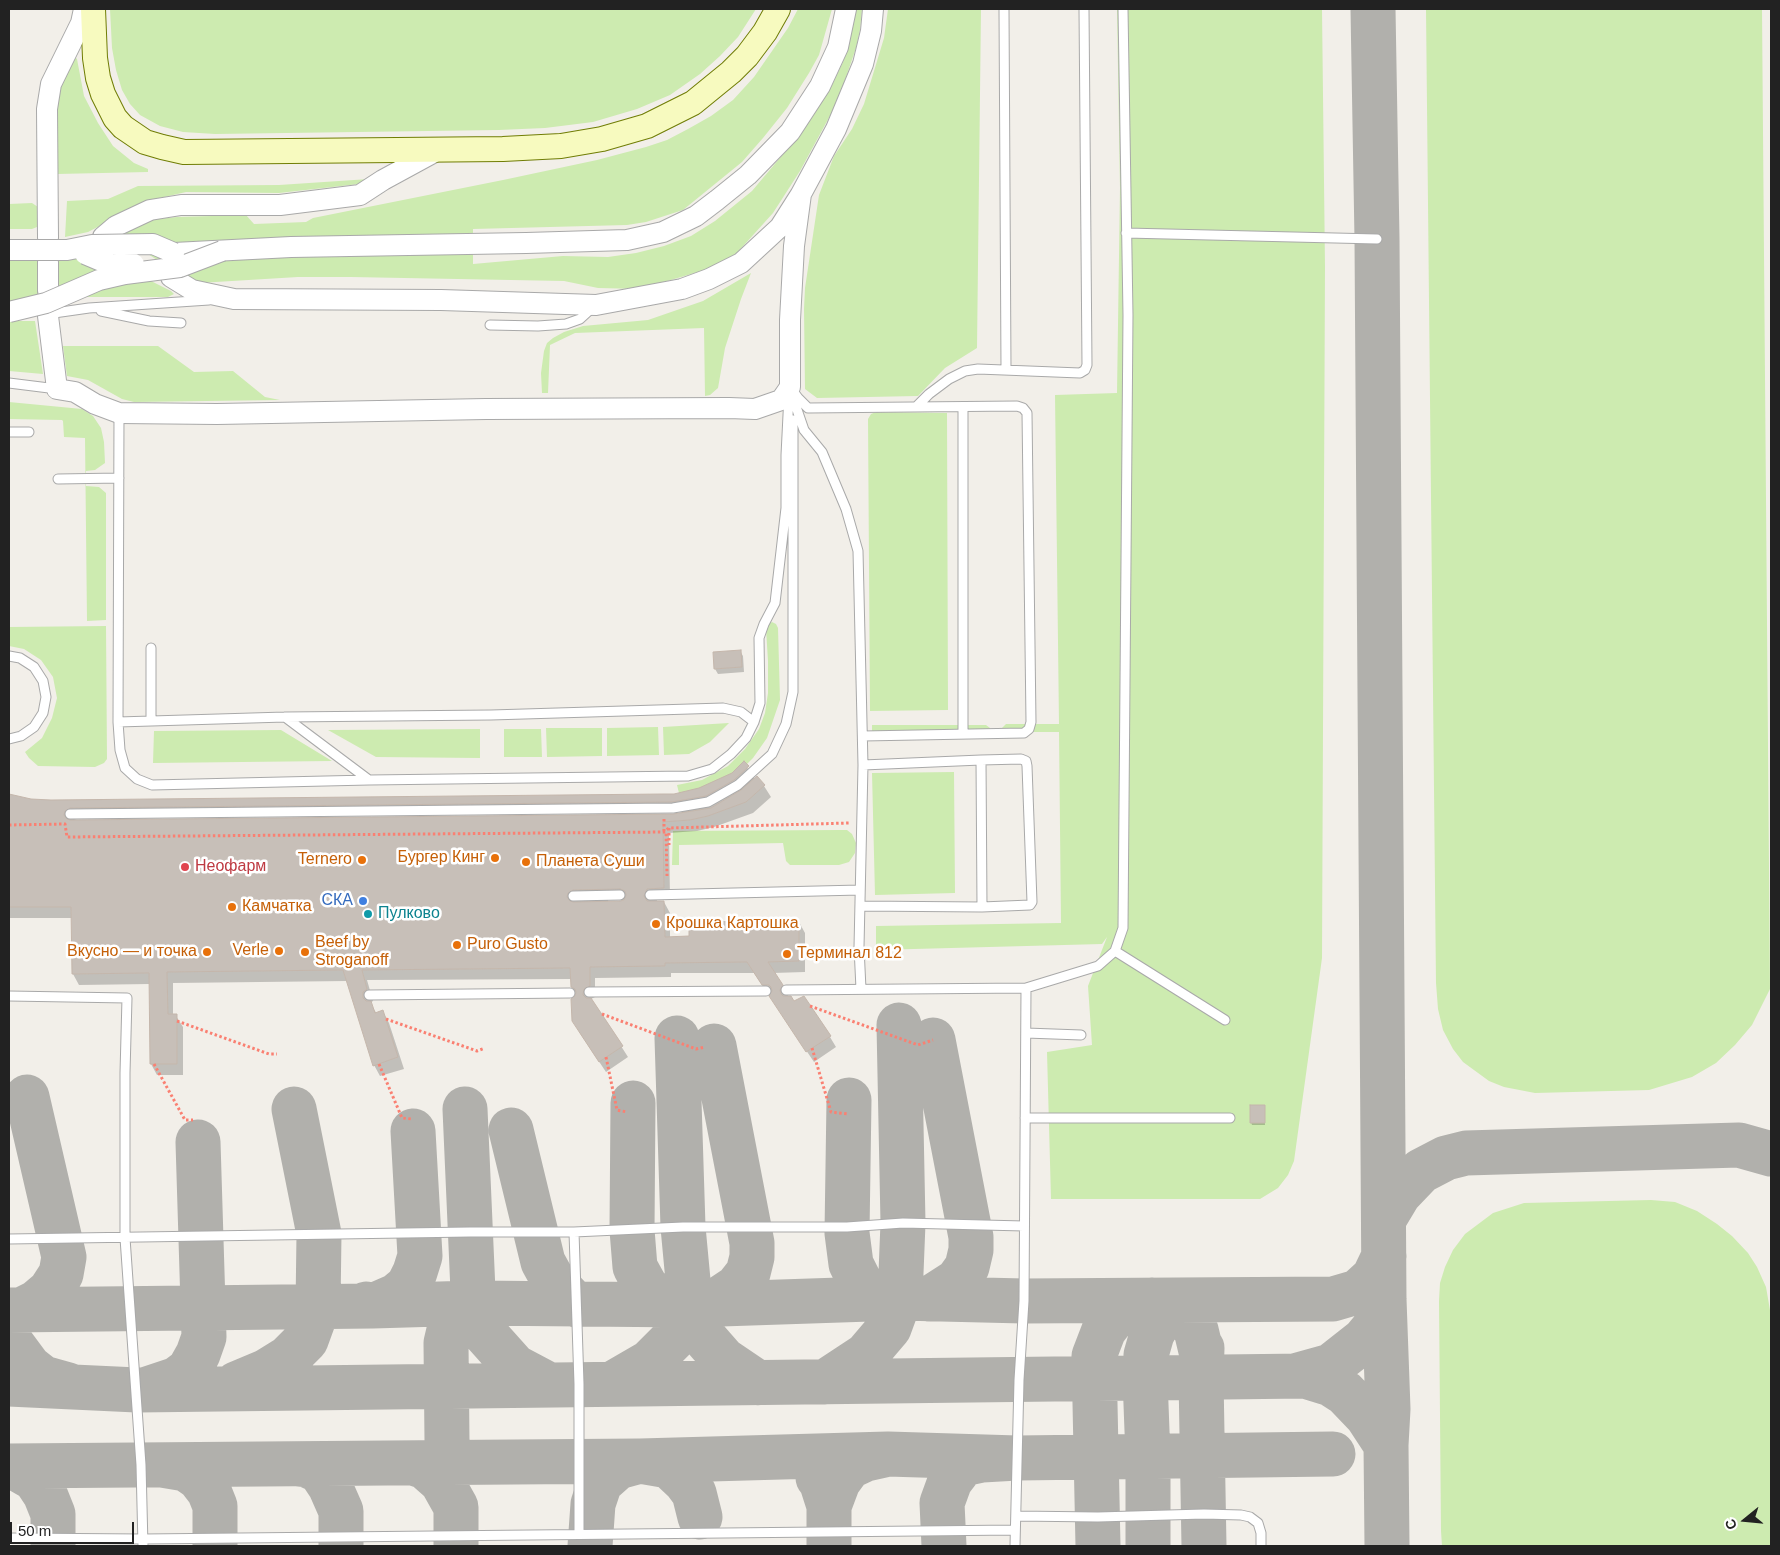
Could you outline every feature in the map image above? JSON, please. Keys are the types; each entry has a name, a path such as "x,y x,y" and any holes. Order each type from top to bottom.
{"main road":[{"path":"93,9 95,58 103,94 115,118 145,142 162,148 184,152 503,149 561,146 602,139 648,126 693,103 731,72 747,56 765,32 778,9"}],"street":[{"path":"48,238 46,116 51,84 81,23 84,9"},
{"path":"9,250 76,252 92,245 153,244 174,253 291,247 627,240 663,232 696,216 748,176 790,132 820,86 838,47 846,9"},
{"path":"170,277 192,290 234,299 441,300 596,305 682,289 709,279 741,263 780,227 801,194 836,129 864,64 871,31 873,9"},
{"path":"103,237 116,226 150,210 181,205 280,205 360,195 383,180 440,149"},
{"path":"51,314 57,389 75,392 95,404 119,413 217,414 495,409 755,409 781,400 790,387 790,320 794,246 801,194"},
{"path":"9,312 46,303 99,280 180,267 222,251"},
{"path":"48,262 48,291"}],"lane":[{"path":"1004,9 1006,370"},
{"path":"916,406 949,379 965,371 978,369 1080,373 1087,365 1084,9"},
{"path":"786,990 1026,988 1098,966 1115,951 1123,928 1128,315 1123,9"},
{"path":"1126,233 1377,239"},
{"path":"51,314 89,308 234,299"},
{"path":"490,325 538,326 566,324 580,319 596,305"},
{"path":"89,308 149,320 181,322"},
{"path":"9,383 57,389"},
{"path":"790,387 808,408 1017,406 1023,408 1027,413 1031,722 1029,729 1024,733 863,736"},
{"path":"119,413 118,722 120,750 125,768 137,779 152,785 688,776 712,769 731,754 746,738 760,703 759,638 775,603 786,508 786,455 790,387"},
{"path":"790,387 804,430 822,452 846,510 858,551 863,736 859,947 861,989"},
{"path":"70,814 673,808 708,802 738,785 772,754 786,724 793,692 793,425 790,387"},
{"path":"963,408 963,733"},
{"path":"9,432 29,432"},
{"path":"58,479 119,478"},
{"path":"150,648 151,721"},
{"path":"9,656 20,658 34,667 43,681 46,697 43,713 34,727 21,736 9,738"},
{"path":"118,722 285,717 491,715 723,708 741,712 754,722"},
{"path":"285,717 369,780"},
{"path":"860,906 982,907 1024,906 1030,905 1032,902 1026,761 1022,759 981,760 863,765"},
{"path":"981,760 982,907"},
{"path":"650,895 860,890"},
{"path":"573,896 620,895"},
{"path":"1115,951 1225,1020"},
{"path":"1015,1546 1024,1301 1026,988"},
{"path":"589,992 766,992"},
{"path":"369,994 570,993"},
{"path":"9,996 127,998 125,1238 141,1456 143,1543"},
{"path":"1026,1033 1081,1035"},
{"path":"1025,1118 1230,1118"},
{"path":"9,1239 444,1232 574,1232 683,1227 847,1227 903,1223 1024,1226"},
{"path":"574,1232 579,1384 579,1534"},
{"path":"1016,1516 1241,1515 1250,1517 1258,1523 1261,1533 1261,1546"},
{"path":"9,1538 143,1543 579,1534 1015,1530"}],"path":[{"path":"664,815 664,831 669,828 862,822"},
{"path":"9,825 65,824 67,837 666,832 667,876"},
{"path":"669,828 669,845"},
{"path":"810,1006 918,1045 934,1040"},
{"path":"602,1014 696,1050 705,1047"},
{"path":"386,1019 477,1050 485,1048"},
{"path":"177,1021 269,1054 277,1054"},
{"path":"812,1048 831,1112 848,1114"},
{"path":"606,1057 617,1110 627,1112"},
{"path":"154,1064 185,1120 193,1120"},
{"path":"379,1064 402,1118 412,1119"}],"green space":[{"path":"110,9 756,9 738,37 720,56 700,74 670,95 637,109 593,122 545,128 499,130 215,134 183,132 160,126 140,115 130,104 122,90 116,70 112,48"},
{"path":"798,9 832,9 819,55 809,73 787,108 742,162 683,210 646,222 627,225 473,229 473,264 563,256 608,257 664,246 691,236 715,221 752,191 795,140 830,89 843,62 848,46 855,9 862,9 856,48 842,89 832,112 800,171 773,213 736,254 705,270 640,289 598,288 564,281 351,277 298,277 199,283 160,262 133,244 114,237 148,220 177,217 246,215 254,224 306,222 313,218 597,160 667,140 711,116 733,100 754,77 788,28"},
{"path":"888,9 981,9 977,348 945,368 918,396 817,398 805,389 804,309 805,288 819,195 834,156 852,129 864,104 884,38"},
{"path":"1117,9 1322,9 1325,267 1322,958 1294,1161 1288,1175 1278,1188 1260,1199 1051,1199 1047,1052 1092,1045 1088,986 1107,937 1102,944 876,950 876,926 1061,923 1059,732 1006,732 1002,728 1006,724 1059,724 1055,395 1117,393 1120,188"},
{"path":"1426,9 1762,9 1770,989 1752,1025 1716,1063 1692,1077 1649,1090 1535,1093 1504,1087 1489,1081 1463,1062 1453,1049 1443,1030 1438,1009 1436,983"},
{"path":"75,57 84,96 98,123 113,146 134,163 148,169 148,172 57,174 55,107 59,86"},
{"path":"369,179 359,184 279,193 186,192 160,198 136,207 88,232 65,237 67,201 108,199 138,186 279,185"},
{"path":"32,203 38,207 37,227 32,229 9,229 9,204"},
{"path":"56,254 106,255 174,294 168,297 56,297"},
{"path":"9,257 36,259 38,263 38,298 9,305"},
{"path":"751,273 725,348 718,388 710,395 705,396 704,328 575,333 550,345 548,393 542,393 541,373 544,351 547,343 553,338 583,326 648,320 703,301"},
{"path":"9,321 35,321 43,374 9,371"},
{"path":"63,346 158,346 194,372 233,371 265,397 280,400 134,402 122,399 88,380 67,376"},
{"path":"9,402 82,409 93,416 101,428 105,463 95,470 86,471 86,486 99,487 106,493 106,620 87,621 85,438 64,437 62,420 9,419"},
{"path":"876,412 947,413 948,710 870,711 868,419 871,414"},
{"path":"772,622 778,628 780,700 767,738 753,758 734,777 680,797 677,785 702,780 728,766 745,749 759,729 765,713 768,693 766,629 768,624"},
{"path":"106,626 107,759 104,763 95,767 38,766 25,752 42,738 52,718 57,698 53,677 41,660 24,649 9,646 9,627"},
{"path":"729,723 710,742 689,754 664,755 663,727"},
{"path":"872,725 986,725 990,730 872,733"},
{"path":"658,727 659,755 607,756 607,728"},
{"path":"546,728 602,728 602,756 547,757"},
{"path":"480,729 480,758 376,757 328,730"},
{"path":"504,729 541,729 542,757 504,757"},
{"path":"281,730 332,761 153,763 154,731"},
{"path":"954,772 955,893 875,895 872,773"},
{"path":"847,830 852,834 856,843 855,853 849,862 839,865 790,865 786,861 783,843 679,845 679,865 672,865 673,831"},
{"path":"1651,1200 1675,1202 1697,1211 1717,1224 1748,1253 1766,1287 1771,1316 1771,1546 1442,1546 1439,1301 1440,1283 1453,1250 1465,1234 1493,1213 1524,1203"}],"building":[{"path":"741,650 742,667 714,669 713,652"},
{"name":"Пулково","path":"744,761 749,766 734,780 706,796 672,802 70,808 65,811 64,815 70,820 673,814 711,808 741,790 757,776 765,785 746,802 708,816 690,820 663,822 664,888 647,889 644,896 647,901 664,901 665,937 689,936 689,922 799,921 799,961 768,962 783,985 780,990 781,994 783,996 791,996 794,1001 804,996 831,1036 806,1052 769,996 772,991 771,987 769,985 762,985 747,962 665,963 665,966 590,967 590,986 584,989 583,995 586,998 591,998 623,1046 599,1062 572,1021 571,999 575,996 576,992 571,987 570,968 362,970 367,989 363,992 363,998 366,1001 371,1001 375,1013 383,1010 398,1057 373,1066 343,970 167,972 168,1014 177,1014 177,1064 150,1064 149,973 72,974 71,907 9,907 9,794 31,799 51,800 674,794 699,788 732,773","holes":["620,889 625,891 624,900 620,901 573,902 567,897 568,893 573,890"]},
{"path":"1250,1105 1265,1105 1265,1123 1250,1123"}],"taxiway":[{"path":"1373,9 1377,239 1384,1299 1388,1409 1386,1445 1387,1546"},
{"path":"825,1382 866,1355 889,1328 900,1298 903,1223 899,1025"},
{"path":"677,1038 683,1227 693,1314 703,1336 724,1360 758,1383"},
{"path":"929,1299 957,1281 967,1267 971,1250 971,1237 933,1040"},
{"path":"710,1305 737,1287 748,1273 752,1257 752,1243 714,1046"},
{"path":"21,1310 37,1302 50,1291 61,1274 64,1257 27,1097"},
{"path":"849,1100 847,1233 851,1264 861,1284 872,1293 900,1298"},
{"path":"633,1103 632,1230 635,1267 646,1287 671,1305"},
{"path":"236,1384 267,1371 288,1358 306,1340 318,1307 319,1234 294,1109"},
{"path":"465,1109 474,1314 481,1329 515,1367 549,1385"},
{"path":"511,1130 543,1262 554,1282 576,1305"},
{"path":"366,1304 373,1306 396,1296 408,1286 420,1256 413,1131"},
{"path":"147,1389 177,1379 189,1370 198,1354 204,1337 198,1142"},
{"path":"1384,1219 1399,1194 1421,1171 1446,1158 1466,1153 1739,1145 1771,1154"},
{"path":"9,1310 473,1303 691,1305 900,1298 1024,1301 1333,1299 1357,1292 1362,1288 1374,1277 1384,1256"},
{"path":"612,1384 650,1362 673,1339 689,1291"},
{"path":"1295,1376 1331,1366 1364,1340 1374,1328 1384,1299"},
{"path":"1098,1546 1094,1356 1104,1330 1117,1313 1129,1306 1152,1300 1173,1308 1185,1317 1196,1330 1201,1351"},
{"path":"1148,1546 1146,1355 1152,1334 1159,1321 1173,1308 1196,1300"},
{"path":"447,1441 446,1343 450,1326 473,1303"},
{"path":"9,1340 29,1367 43,1378 68,1385"},
{"path":"1202,1348 1204,1546"},
{"path":"9,1384 137,1390 1305,1376 1331,1384 1345,1393 1367,1416 1386,1445"},
{"path":"9,1466 640,1461 888,1454 1017,1458"},
{"path":"944,1546 942,1503 950,1481 963,1464 982,1460 1017,1458 1333,1454"},
{"path":"829,1506 838,1482 849,1467 866,1459 884,1455"},
{"path":"590,1546 593,1504 600,1483 618,1467 640,1461 669,1466 685,1481 694,1493 700,1517"},
{"path":"413,1463 425,1467 442,1482 456,1507 456,1546"},
{"path":"298,1464 307,1465 320,1471 330,1486 341,1511 341,1546"},
{"path":"162,1465 186,1469 199,1478 209,1491 215,1506 215,1546"},
{"path":"9,1467 14,1467 35,1479 45,1494 53,1514 53,1546"},
{"path":"818,1478 821,1481 829,1506 829,1546"}],"place":[{"name":"Бургер Кинг","path":"495,858"},
{"name":"Ternero","path":"362,860"},
{"name":"Планета Суши","path":"526,862"},
{"name":"Неофарм","path":"185,867"},
{"name":"СКА","path":"363,901"},
{"name":"Камчатка","path":"232,907"},
{"name":"Пулково","path":"368,914"},
{"name":"Крошка Картошка","path":"656,924"},
{"name":"Puro Gusto","path":"457,945"},
{"name":"Verle","path":"279,951"},
{"name":"Вкусно — и точка","path":"207,952"},
{"name":"Beef by Stroganoff","path":"305,952"},
{"name":"Терминал 812","path":"787,954"}]}
